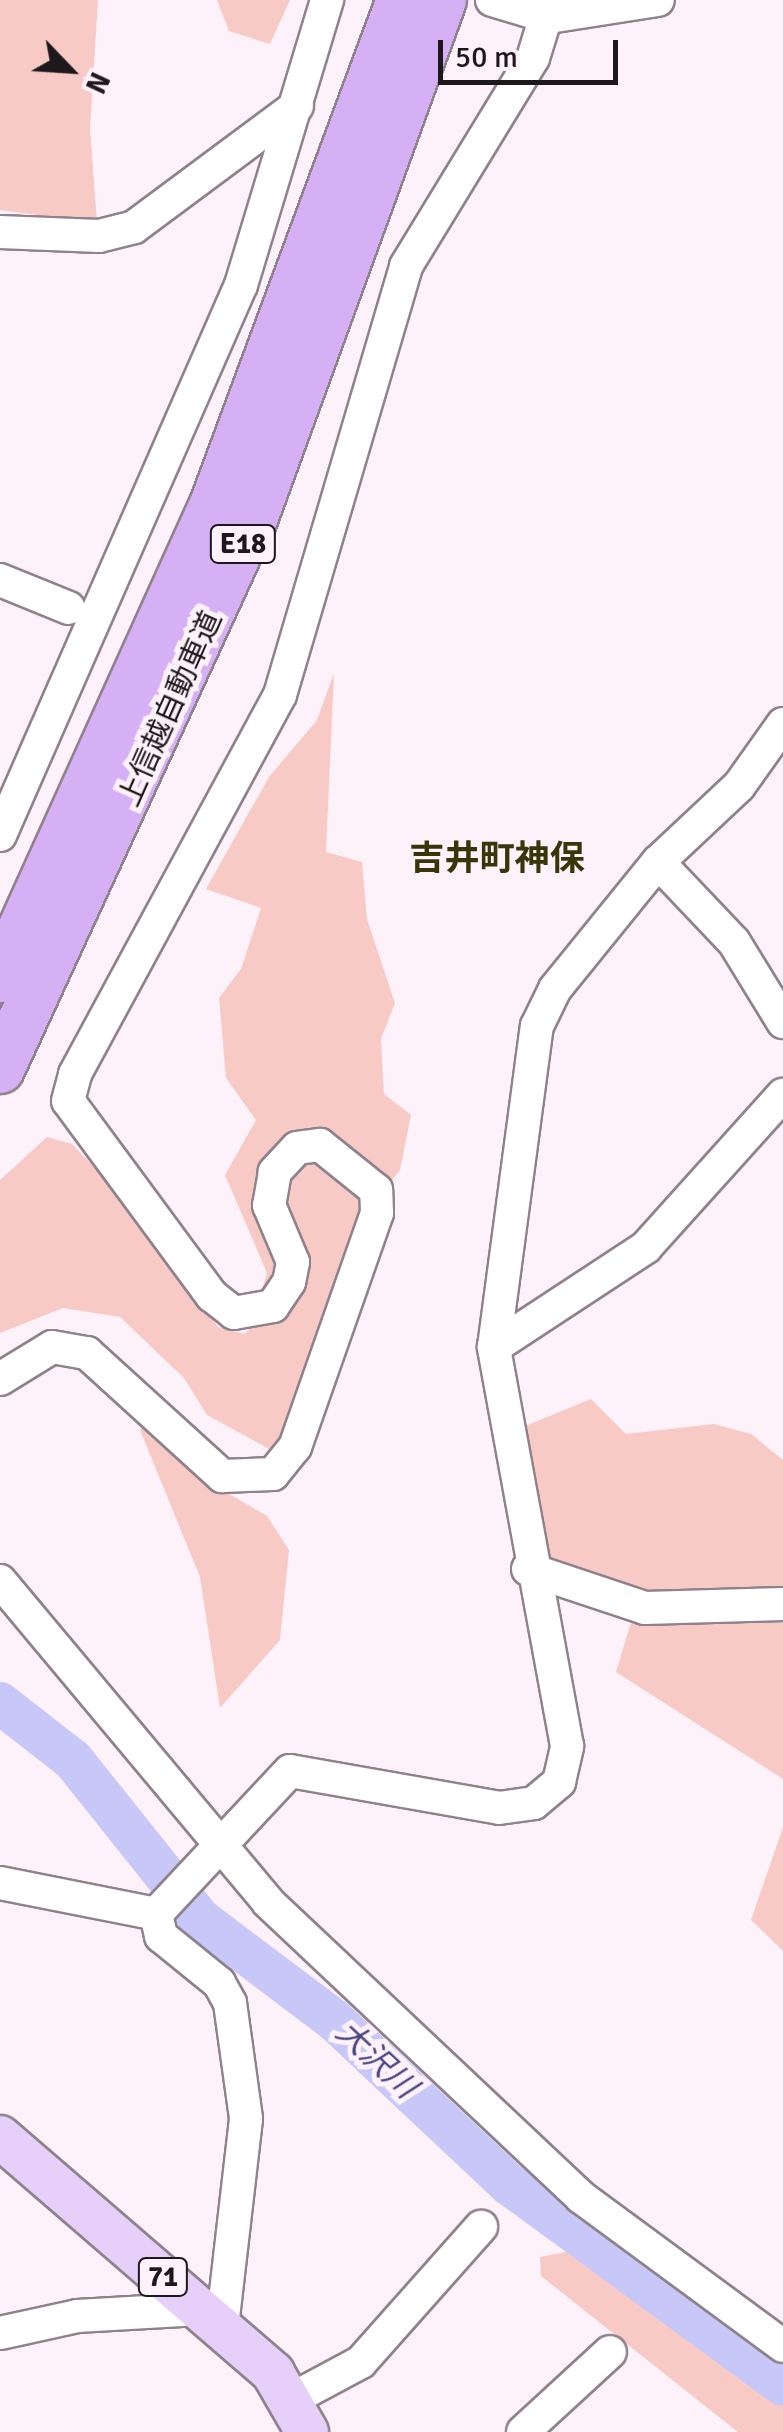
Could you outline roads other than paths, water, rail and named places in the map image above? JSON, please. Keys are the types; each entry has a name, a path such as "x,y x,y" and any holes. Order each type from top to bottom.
{"highway":[{"name":"上信越自動車道","path":"0,978 208,519 402,0"},
{"name":"上信越自動車道","path":"0,1070 204,637 308,382 442,0"}],"main road":[{"name":"71","path":"0,2137 211,2318 300,2416"}],"street":[{"path":"0,834 241,285 327,0"},
{"path":"492,0 541,9 658,0"},
{"path":"0,1379 52,1347 86,1353 222,1476 272,1474 295,1446 377,1213 376,1190 320,1145 297,1148 276,1172 268,1204 293,1262 289,1282 273,1306 234,1313 212,1296 68,1101 74,1074 280,694 406,266 541,9"},
{"path":"0,232 99,236 134,227 297,106"},
{"path":"0,580 69,608"},
{"path":"156,1914 279,1778 300,1769 499,1808 551,1794 567,1746 528,1570 494,1347 541,1008 658,862 739,786 783,724"},
{"path":"658,862 734,942 783,1022"},
{"path":"494,1347 646,1247 783,1095"},
{"path":"528,1570 645,1608 783,1604"},
{"path":"0,1581 215,1847 581,2198 783,2346"},
{"path":"0,1883 156,1914"},
{"path":"0,2333 78,2316 211,2318 246,2119 230,2003 219,1983 161,1936 156,1914"},
{"path":"300,2416 361,2362 482,2226"},
{"path":"523,2432 610,2352"}],"waterway":[{"name":"大沢川","path":"0,1703 73,1760 200,1919 334,2020 510,2185 783,2385"}],"district":[{"name":"吉井町神保","path":"497,859"}]}
